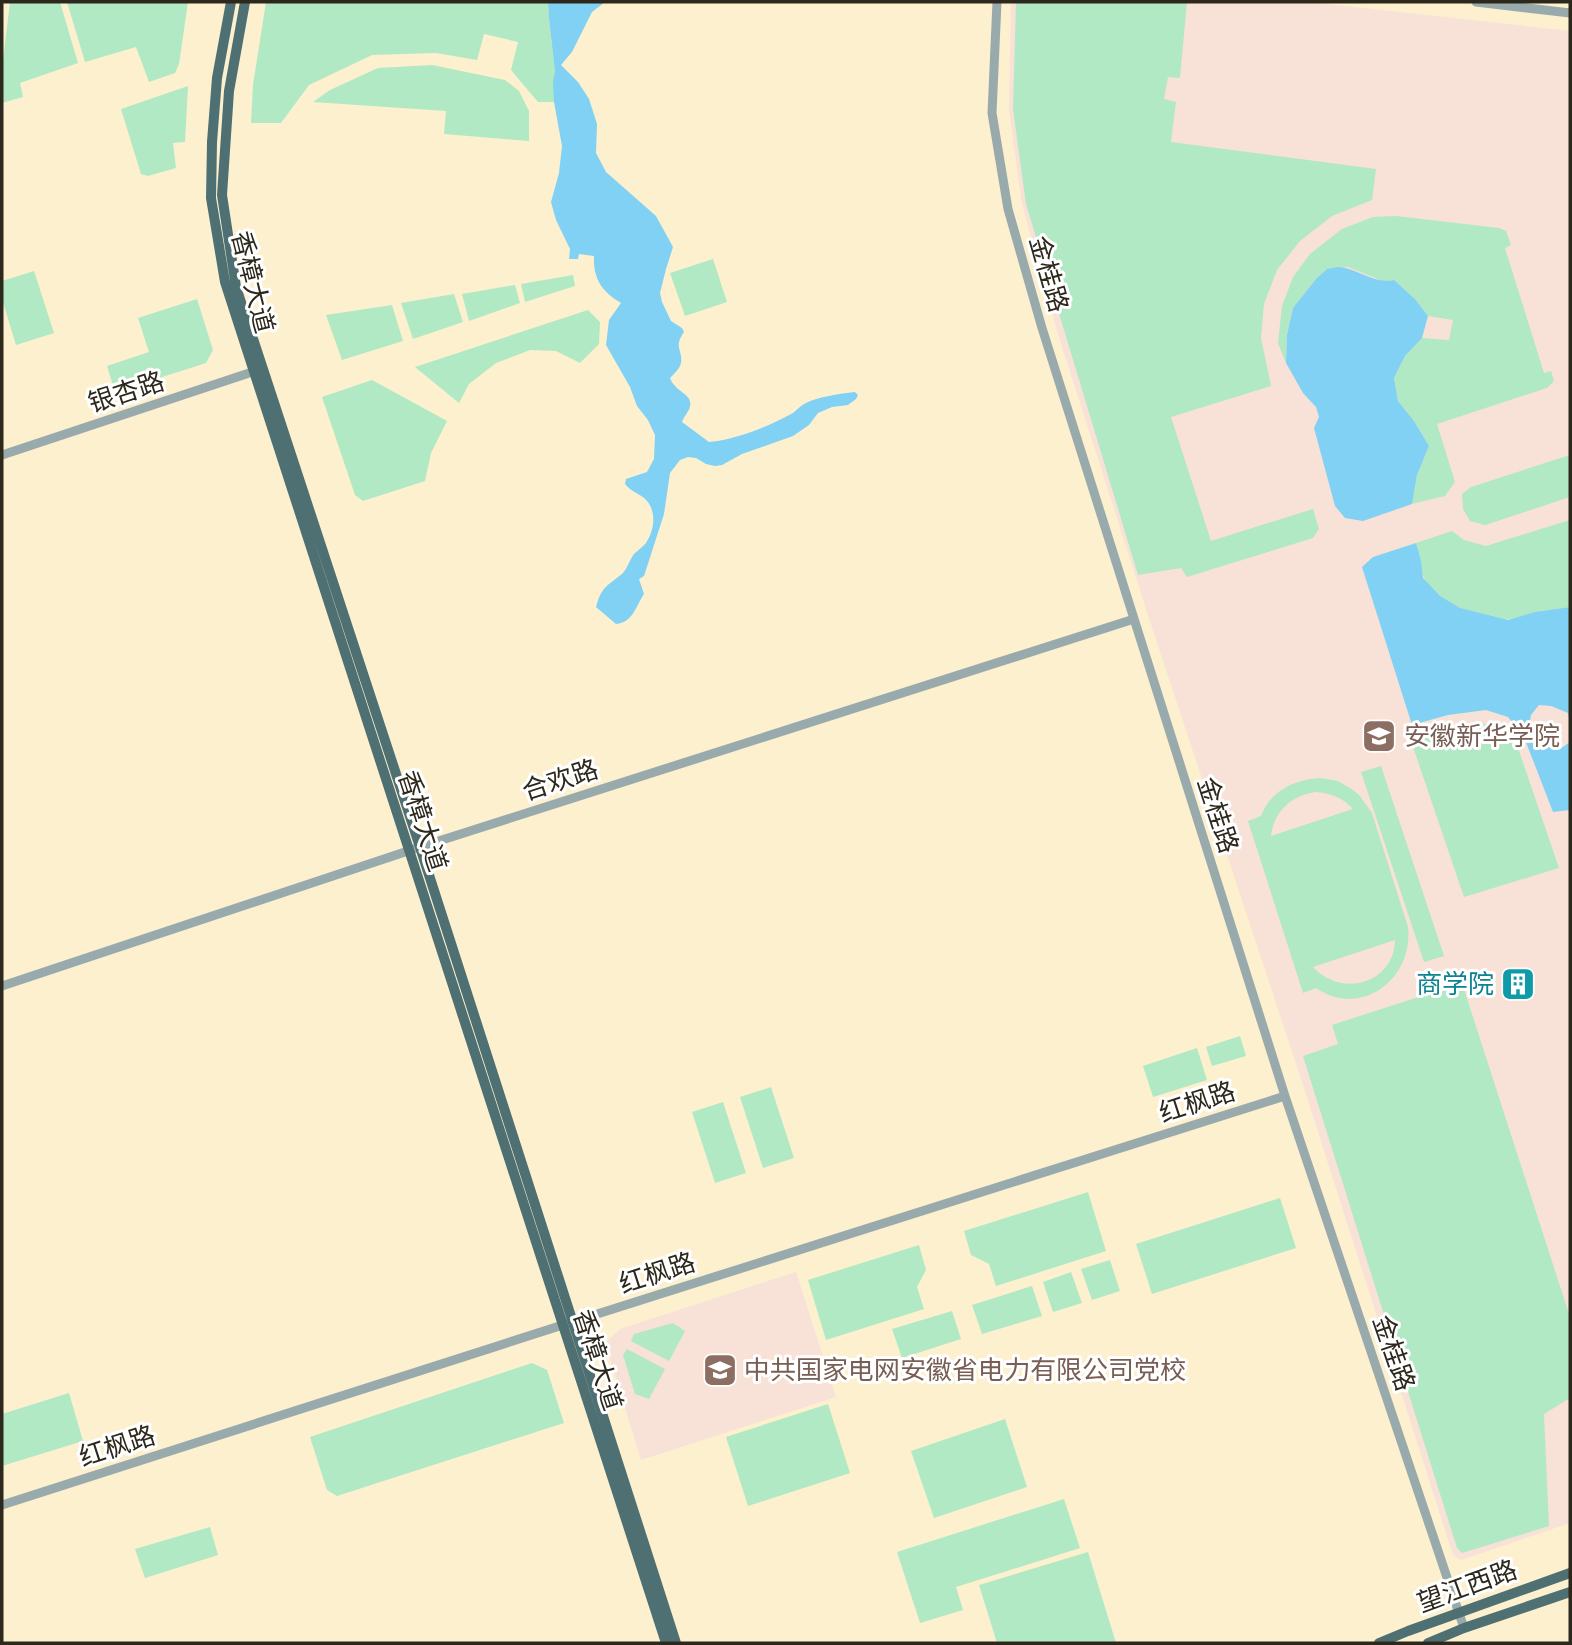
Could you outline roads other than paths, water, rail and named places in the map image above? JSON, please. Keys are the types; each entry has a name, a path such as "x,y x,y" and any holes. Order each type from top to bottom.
{"main road":[{"name":"香樟大道","path":"231,2 216,78 212,142 211,198 225,282 258,370 414,848 567,1323 666,1643"},
{"name":"香樟大道","path":"245,2 229,91 222,195 236,287 258,370"},
{"name":"香樟大道","path":"567,1323 676,1643"},
{"name":"望江西路","path":"1379,1643 1570,1573"},
{"name":"望江西路","path":"1428,1643 1570,1592"}],"street":[{"name":"金桂路","path":"997,2 992,113 1009,209 1045,339 1285,1096 1464,1628"},
{"path":"1476,2 1570,13"},
{"name":"银杏路","path":"2,455 258,370"},
{"name":"合欢路","path":"2,986 414,848 1133,618"},
{"name":"红枫路","path":"2,1505 1285,1096"}],"water":[{"path":"548,2 605,2 592,12 572,52 561,65 578,82 589,99 597,124 596,153 606,172 656,216 673,247 660,293 671,321 684,332 679,345 681,363 670,378 690,402 682,422 709,442 763,428 793,413 804,404 818,399 855,392 858,395 848,405 832,407 818,413 809,425 793,436 742,454 722,465 706,464 688,457 680,460 670,473 664,514 644,576 639,579 644,594 630,617 616,624 596,607 603,590 623,573 651,533 653,516 650,506 625,484 626,479 647,472 654,459 655,435 606,345 609,320 621,303 608,294 600,283 595,271 594,256 579,254 578,259 569,259 570,249 556,220 551,202 559,173 562,146 554,102 555,72"},
{"path":"1338,267 1380,280 1394,280 1415,299 1428,316 1422,338 1405,356 1394,378 1398,401 1429,446 1417,475 1412,504 1363,521 1345,518 1335,506 1314,428 1319,417 1316,407 1303,393 1286,363 1287,335 1293,308 1316,279 1327,269"},
{"path":"1416,543 1423,578 1440,596 1460,608 1508,620 1535,612 1570,607 1570,722 1568,713 1551,706 1539,705 1531,715 1529,728 1545,746 1560,749 1570,742 1570,810 1553,812 1524,737 1508,717 1486,710 1448,715 1412,725 1362,567 1373,557"}],"place":[{"name":"安徽新华学院","path":"1379,736"},
{"name":"商学院","path":"1518,984"},
{"name":"中共国家电网安徽省电力有限公司党校","path":"720,1370"}]}
